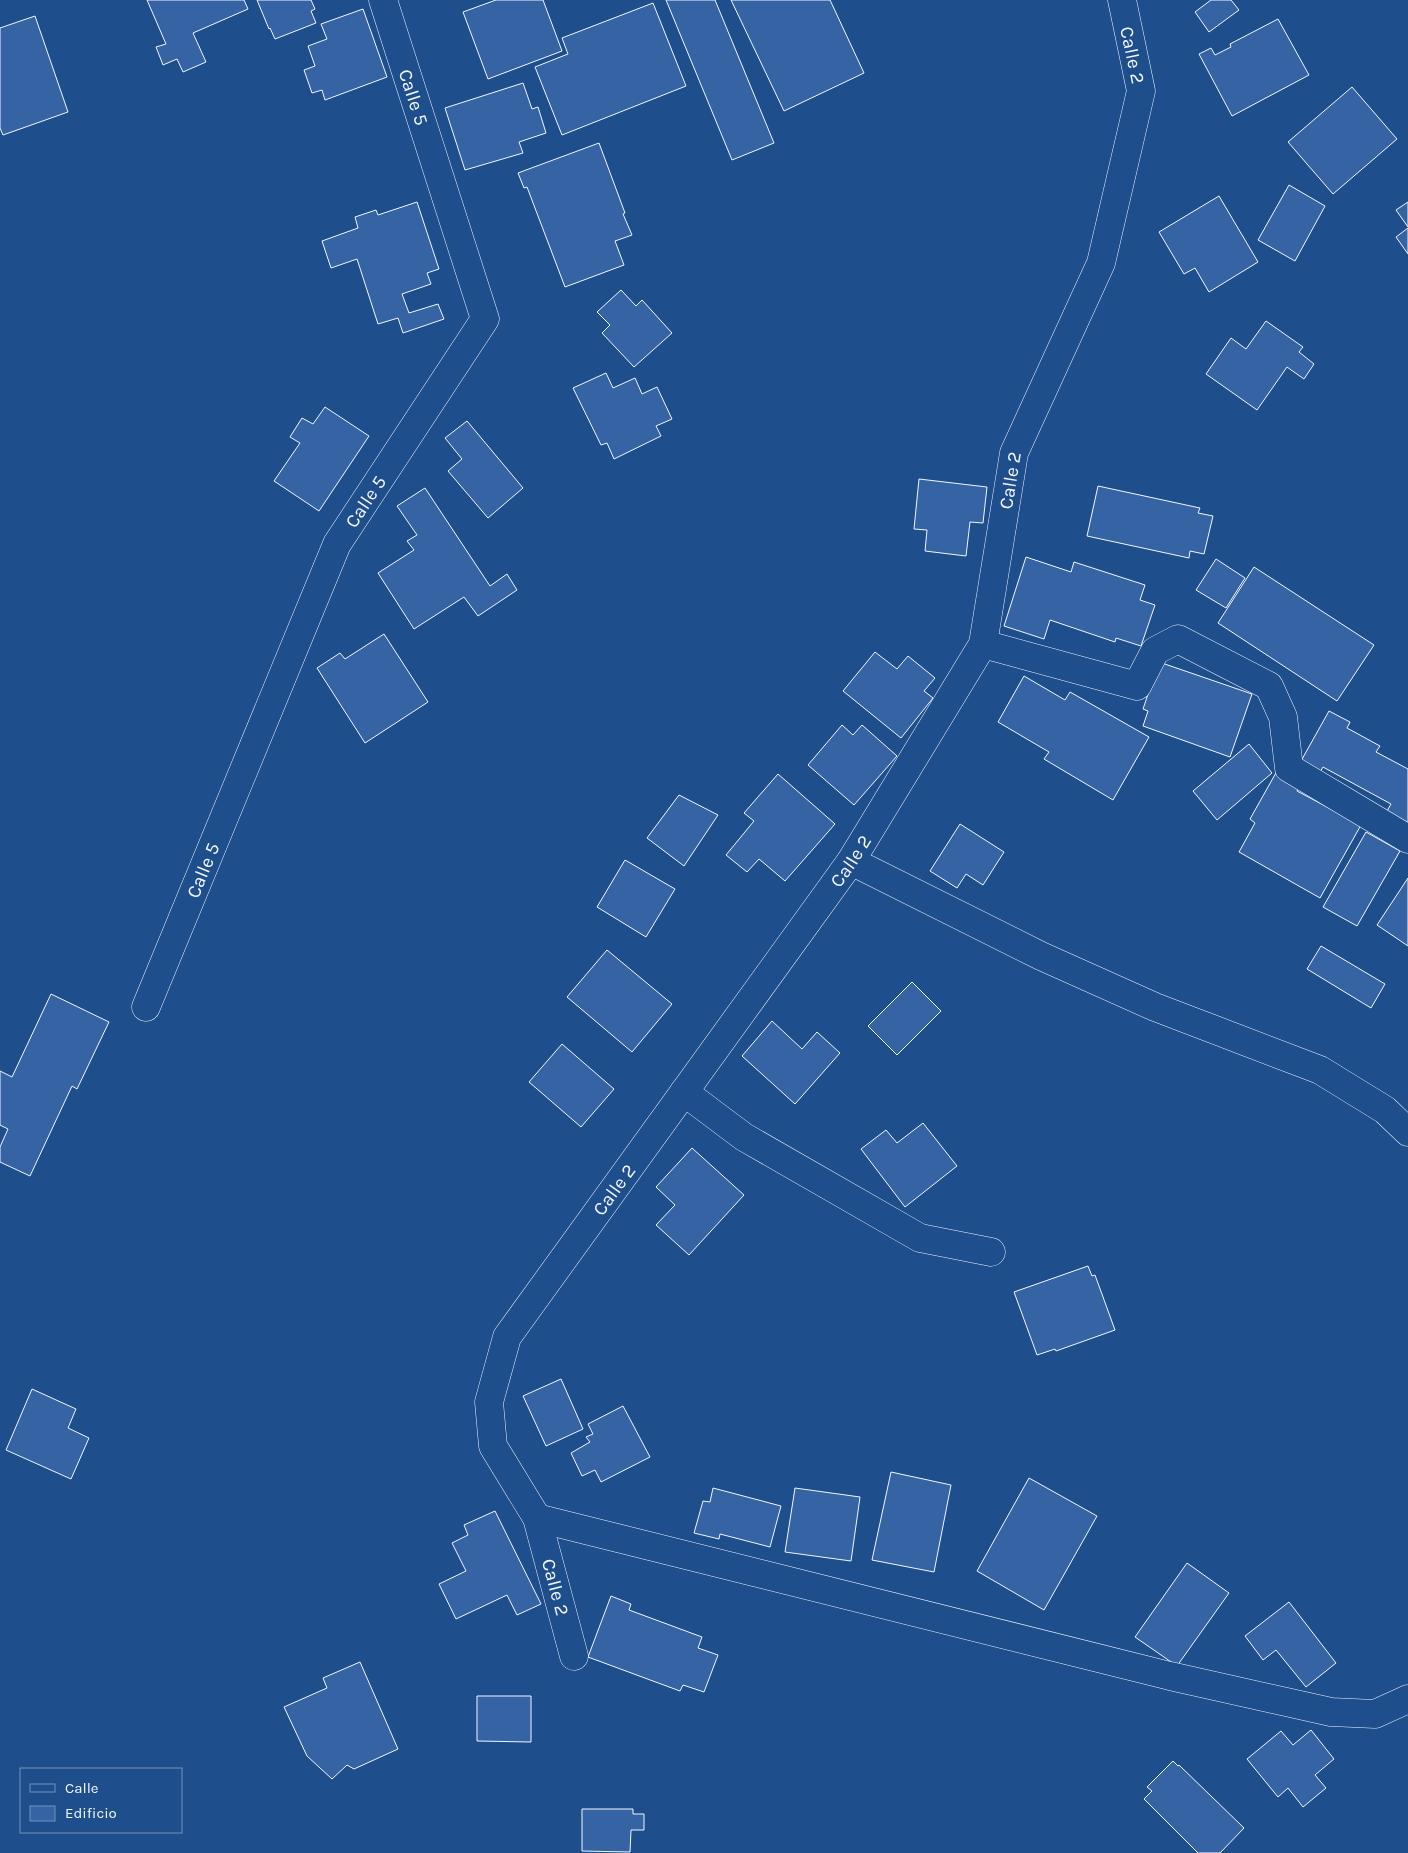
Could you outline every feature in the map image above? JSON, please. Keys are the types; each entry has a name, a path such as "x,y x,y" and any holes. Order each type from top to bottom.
{"street":[{"name":"Calle 5","path":"146,1006 337,544 485,319 383,0"},
{"name":"Calle 2","path":"574,1656 537,1518 493,1446 489,1402 507,1338 851,861 983,644 1014,453 1101,263 1141,92 1122,0"},
{"path":"983,644 1137,686 1155,651 1178,639 1269,686 1283,717 1289,768 1408,838"},
{"path":"851,861 1041,956 1155,1007 1320,1070 1385,1110 1408,1132"},
{"path":"684,1092 744,1137 920,1238 991,1252"},
{"path":"537,1518 1170,1676 1331,1712 1375,1714 1408,1699"}],"building":[{"path":"147,0 244,0 248,9 193,33 206,62 183,72 177,59 163,65 156,47 166,44"},
{"path":"257,0 311,0 315,9 311,11 316,23 275,39"},
{"path":"496,0 543,0 562,51 488,79 463,12"},
{"path":"666,0 715,0 774,143 732,160"},
{"path":"731,0 830,0 864,73 784,111"},
{"path":"1211,0 1231,0 1239,10 1209,32 1195,12"},
{"path":"653,3 686,86 562,135 535,67 568,54 562,38"},
{"path":"363,9 387,77 325,100 322,90 312,93 304,70 315,66 308,46 327,39 321,24"},
{"path":"35,16 68,112 3,135 0,128 0,28"},
{"path":"1278,19 1309,75 1232,116 1199,54 1211,48 1215,55 1231,47 1230,44"},
{"path":"523,83 532,109 538,107 546,133 519,142 523,153 465,170 445,108"},
{"path":"1352,87 1397,139 1333,194 1288,142"},
{"path":"599,143 632,235 615,241 624,265 565,287 527,187 524,188 518,173"},
{"path":"1289,185 1325,206 1295,261 1258,240"},
{"path":"1219,196 1258,262 1209,292 1195,268 1184,274 1159,232"},
{"path":"417,202 439,269 427,273 431,284 402,294 409,313 438,304 444,319 403,333 398,318 378,324 357,259 331,268 322,241 358,228 355,217 376,210 378,215"},
{"path":"1408,202 1408,227 1396,210"},
{"path":"1408,228 1408,254 1396,237"},
{"path":"621,290 636,306 642,300 672,333 634,367 602,333 610,325 597,312"},
{"path":"1266,321 1303,347 1299,352 1314,364 1304,379 1287,367 1257,410 1206,374 1231,338 1246,349"},
{"path":"606,373 613,388 635,378 642,394 657,387 672,419 656,426 661,436 614,459 607,443 601,445 573,388"},
{"path":"325,407 369,436 319,511 274,481 300,443 290,437 302,418 313,424"},
{"path":"467,421 523,488 488,518 448,471 462,459 445,438"},
{"path":"919,479 987,487 983,523 970,522 966,556 925,551 927,530 914,529"},
{"path":"1098,486 1200,508 1198,513 1213,516 1204,554 1190,551 1189,558 1087,536"},
{"path":"425,488 490,586 507,574 517,590 478,616 464,597 414,629 378,573 414,550 407,541 417,535 397,506"},
{"path":"1026,557 1071,572 1074,562 1145,585 1140,600 1155,605 1141,646 1116,638 1115,642 1050,620 1044,639 1004,626"},
{"path":"1216,559 1245,578 1226,608 1196,590"},
{"path":"1254,567 1374,645 1337,701 1218,623"},
{"path":"384,634 428,702 365,743 317,668 340,653 345,659"},
{"path":"875,652 897,669 908,656 935,678 924,691 933,698 901,738 843,691"},
{"path":"1159,662 1252,694 1230,757 1143,726 1148,711 1143,709"},
{"path":"1024,676 1065,700 1070,692 1149,737 1113,800 1044,759 1049,752 998,722"},
{"path":"1329,711 1350,722 1347,728 1380,746 1376,752 1408,769 1408,823 1387,811 1391,804 1323,767 1320,772 1301,761"},
{"path":"842,725 853,735 862,725 897,756 854,805 808,765"},
{"path":"1249,744 1272,773 1217,820 1193,791"},
{"path":"1277,771 1301,783 1297,791 1361,825 1320,898 1239,852 1255,823 1250,819"},
{"path":"778,774 835,824 785,881 759,859 747,872 726,855 754,821 744,813"},
{"path":"679,795 718,815 684,866 647,838"},
{"path":"960,824 1004,852 983,885 966,874 957,888 930,871"},
{"path":"1366,832 1400,851 1357,926 1323,907"},
{"path":"625,860 675,889 646,937 597,907"},
{"path":"1408,878 1408,946 1377,925"},
{"path":"1321,946 1385,984 1371,1008 1307,969"},
{"path":"607,950 672,1004 632,1052 567,997"},
{"path":"912,982 941,1011 897,1055 868,1026"},
{"path":"51,994 109,1022 77,1089 72,1086 30,1176 0,1162 0,1147 8,1129 0,1125 0,1071 12,1077"},
{"path":"772,1021 802,1049 817,1032 840,1053 795,1104 742,1056"},
{"path":"562,1044 614,1089 581,1127 529,1082"},
{"path":"923,1123 957,1166 905,1207 861,1149 886,1130 897,1143"},
{"path":"692,1148 744,1195 689,1255 656,1225 675,1205 656,1187"},
{"path":"1088,1266 1092,1276 1095,1275 1115,1330 1056,1351 1055,1349 1037,1355 1014,1292"},
{"path":"561,1379 583,1429 546,1446 523,1396"},
{"path":"32,1389 76,1409 68,1428 89,1438 71,1479 6,1450"},
{"path":"623,1406 650,1457 601,1482 595,1470 582,1476 571,1453 590,1442 586,1437 593,1434 588,1424"},
{"path":"891,1472 951,1485 934,1572 872,1560"},
{"path":"1029,1478 1097,1516 1044,1610 977,1571"},
{"path":"713,1488 781,1506 770,1547 720,1534 719,1539 694,1533 703,1501 710,1502"},
{"path":"795,1488 860,1497 851,1561 785,1552"},
{"path":"495,1511 541,1604 517,1615 507,1595 456,1619 439,1584 466,1571 452,1543 468,1535 464,1525"},
{"path":"1187,1563 1229,1593 1177,1666 1135,1637"},
{"path":"611,1596 631,1604 629,1610 702,1637 698,1648 718,1655 704,1692 683,1685 680,1691 588,1657"},
{"path":"1289,1602 1336,1663 1306,1687 1276,1650 1263,1660 1245,1636"},
{"path":"360,1662 398,1749 354,1769 347,1765 332,1779 307,1756 284,1707 327,1688 323,1678"},
{"path":"477,1696 531,1696 531,1742 477,1741"},
{"path":"1311,1730 1334,1759 1315,1775 1326,1788 1303,1807 1288,1788 1278,1797 1247,1759 1281,1731 1293,1745"},
{"path":"1173,1761 1244,1828 1220,1853 1198,1853 1144,1799 1152,1791 1147,1787"},
{"path":"582,1809 633,1809 633,1814 644,1814 644,1830 631,1830 630,1852 582,1851"}]}
